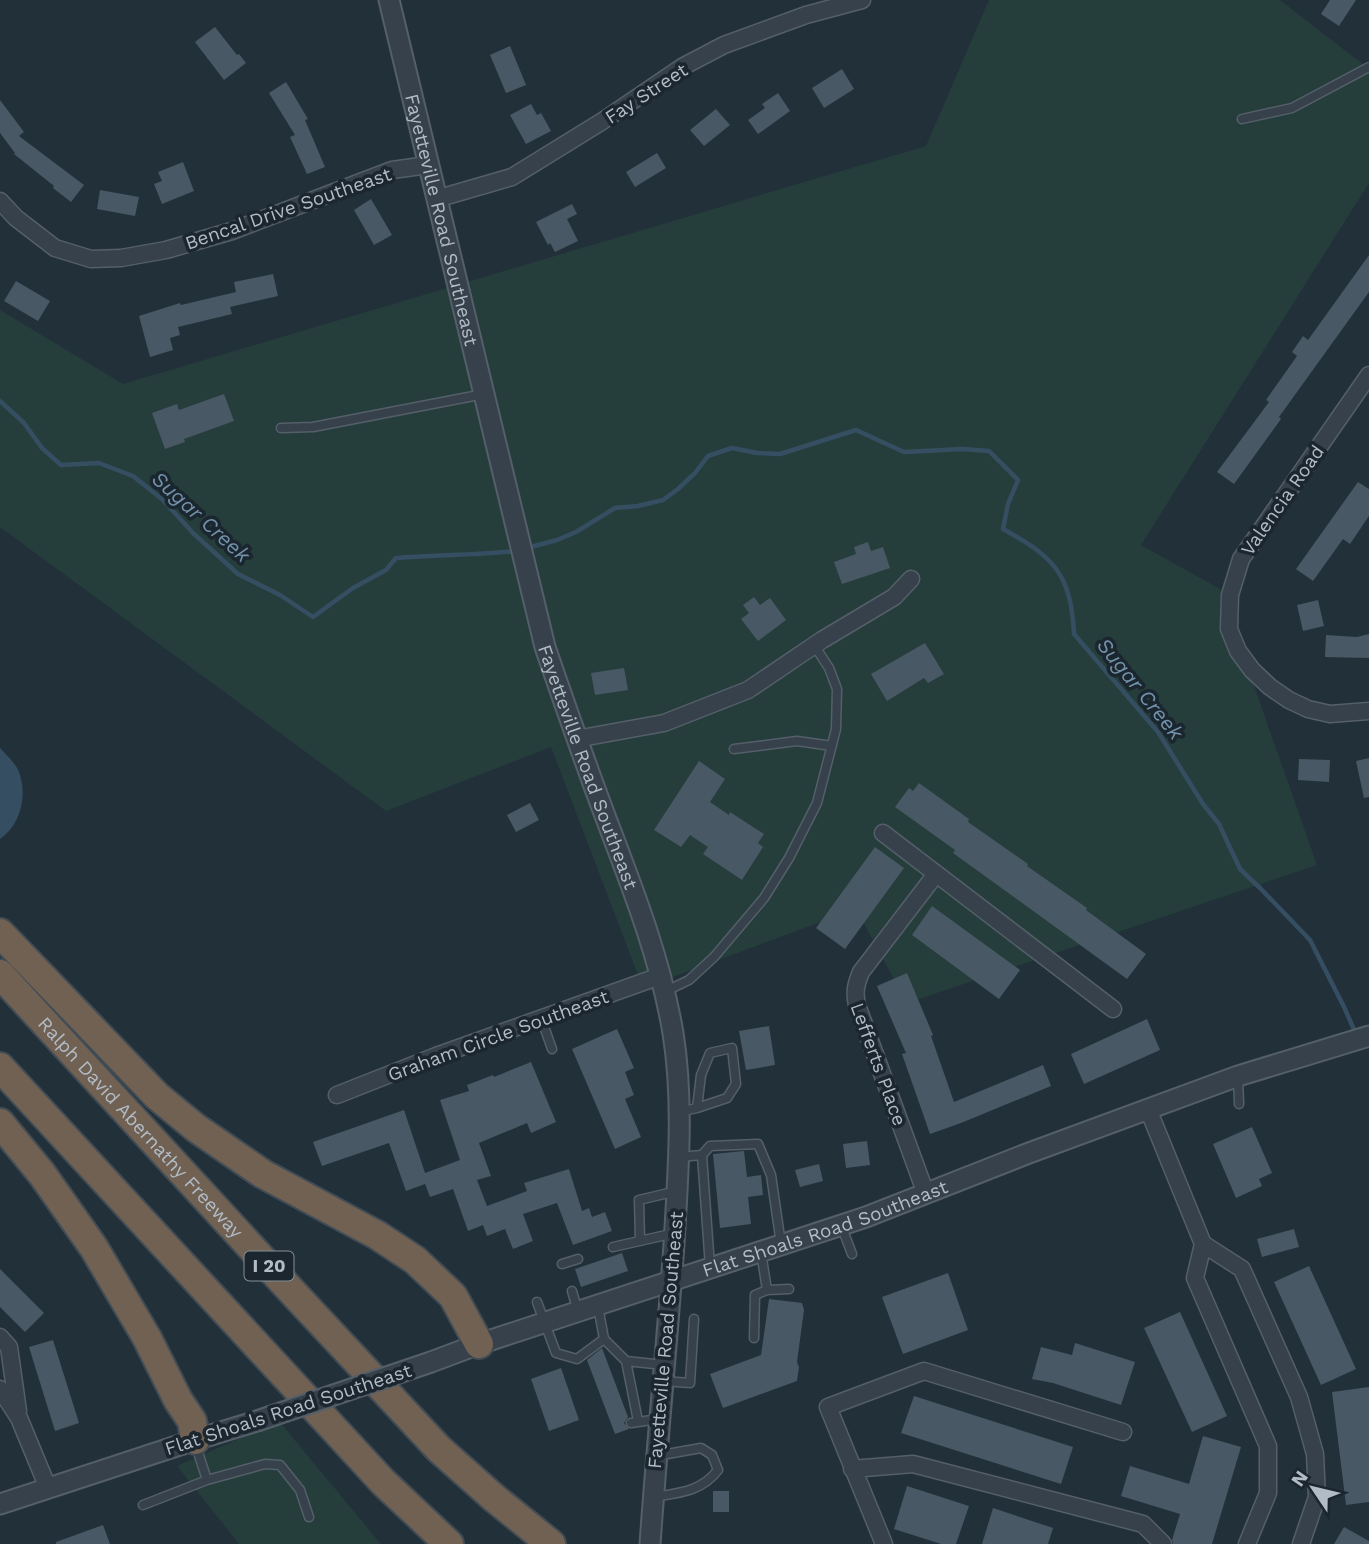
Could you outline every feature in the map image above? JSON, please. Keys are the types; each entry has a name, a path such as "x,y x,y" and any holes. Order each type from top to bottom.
{"highway":[{"path":"0,933 157,1096 196,1128 263,1174 377,1235 415,1260 453,1296 479,1344"},
{"name":"Ralph David Abernathy Freeway","path":"0,974 439,1448 551,1544"},
{"path":"0,1067 383,1482 449,1544"},
{"path":"0,1123 42,1174 94,1248 192,1421 195,1440"}],"street":[{"name":"Fayetteville Road Southeast","path":"389,0 545,647 576,739 639,905 662,984 673,1032 678,1077 688,1110 679,1157 650,1544"},
{"name":"Fay Street","path":"436,199 512,177 601,122 682,67 724,45 806,15 862,0"},
{"name":"Bencal Drive Southeast","path":"0,201 16,218 55,248 91,260 121,258 166,250 232,232 392,170 428,165"},
{"name":"Valencia Road","path":"1369,374 1241,559 1230,595 1229,629 1238,651 1252,670 1289,700 1308,709 1330,714 1369,711"},
{"path":"576,739 664,723 748,690 814,645 894,597 911,579"},
{"path":"883,833 1113,1009"},
{"name":"Lefferts Place","path":"926,1194 854,993 861,972 936,874"},
{"name":"Graham Circle Southeast","path":"337,1094 541,1018 662,984"},
{"name":"Flat Shoals Road Southeast","path":"0,1504 257,1421 479,1344 841,1225 1238,1076 1369,1037"},
{"path":"1149,1110 1203,1244 1195,1278 1268,1446 1268,1493 1247,1544"},
{"path":"1203,1244 1242,1269 1298,1397 1315,1454 1317,1497 1301,1544"},
{"path":"0,1337 9,1347 19,1418"},
{"path":"884,1544 828,1407 924,1371 1123,1432"},
{"path":"0,1389 19,1418 48,1488"},
{"path":"852,1469 913,1464 1143,1524 1163,1544"}],"lane":[{"path":"1242,120 1292,108 1369,67"},
{"path":"281,428 313,427 484,394"},
{"path":"662,984 688,980 714,957 764,898 789,858 817,803 836,729 837,689 829,668 814,645"},
{"path":"734,749 797,741 832,746"},
{"path":"541,1018 552,1049"},
{"path":"732,1048 736,1084 727,1098 688,1110 710,1053 732,1048"},
{"path":"1238,1076 1239,1104"},
{"path":"679,1157 702,1155 710,1146 758,1144 771,1175 781,1245"},
{"path":"702,1155 710,1268"},
{"path":"640,1241 639,1200 677,1191"},
{"path":"841,1225 852,1254"},
{"path":"613,1247 674,1233"},
{"path":"761,1252 767,1290"},
{"path":"562,1264 578,1259"},
{"path":"754,1338 755,1295 767,1290 789,1289"},
{"path":"572,1291 578,1312"},
{"path":"537,1302 556,1353 578,1359 604,1339"},
{"path":"598,1305 604,1339 626,1361 690,1383 694,1319"},
{"path":"626,1361 634,1422 659,1419"},
{"path":"195,1440 207,1480"},
{"path":"653,1497 697,1488 709,1481 718,1470 712,1455 701,1448 656,1456"},
{"path":"143,1505 207,1480 265,1464 280,1465 300,1490 309,1517"}],"green space":[{"path":"989,0 1280,0 1369,69 1369,183 1141,545 1220,589 1317,865 907,1003 856,909 643,988 551,747 386,811 0,527 0,310 123,384 926,146"},
{"path":"279,1421 381,1544 239,1544 177,1466"}],"water":[{"path":"0,748 19,771 23,793 17,819 0,839"}],"building":[{"path":"1330,0 1356,0 1339,26 1321,14"},
{"path":"215,27 246,63 224,80 195,42"},
{"path":"510,46 526,85 506,93 490,55"},
{"path":"842,69 854,89 824,108 812,88"},
{"path":"286,82 308,119 305,120 325,167 307,174 290,137 295,135 269,93"},
{"path":"778,93 790,111 758,134 748,120 765,108 762,104"},
{"path":"0,100 24,132 19,136 84,185 71,202 14,154 0,133"},
{"path":"531,104 537,115 541,113 551,131 526,144 510,115"},
{"path":"716,109 730,125 704,146 690,130"},
{"path":"657,153 666,168 635,187 626,172"},
{"path":"183,162 194,191 162,204 154,184 162,181 158,172"},
{"path":"100,190 139,197 135,216 97,209"},
{"path":"371,199 392,235 374,245 354,210"},
{"path":"572,204 577,214 567,219 578,241 555,252 550,243 548,245 536,222"},
{"path":"1369,255 1369,292 1234,484 1217,472 1269,402 1266,400 1297,356 1292,352 1303,336 1308,340"},
{"path":"273,274 278,296 230,307 232,314 178,327 180,335 170,338 173,350 150,357 139,316 180,303 181,305 236,292 234,282"},
{"path":"16,281 50,301 38,321 4,301"},
{"path":"224,394 234,421 184,439 185,442 165,449 152,413 177,404 179,410"},
{"path":"1358,482 1369,489 1369,516 1350,544 1343,539 1313,581 1296,569"},
{"path":"868,542 871,551 883,547 890,568 842,584 834,562 856,554 854,547"},
{"path":"754,597 760,605 770,598 786,620 758,641 741,619 749,613 743,605"},
{"path":"1318,600 1324,626 1303,631 1297,605"},
{"path":"1369,634 1369,658 1325,657 1326,635 1357,637"},
{"path":"925,643 944,674 928,683 924,678 887,701 871,674"},
{"path":"624,668 628,690 595,695 591,673"},
{"path":"1369,758 1369,797 1364,798 1356,761"},
{"path":"1299,759 1330,760 1329,782 1298,780"},
{"path":"699,761 725,779 710,802 764,834 758,843 763,847 742,880 703,854 708,847 690,835 681,847 654,830"},
{"path":"919,783 1146,954 1127,979 953,853 955,850 895,807 909,788 913,791"},
{"path":"530,803 539,820 516,832 507,815"},
{"path":"875,847 904,868 845,949 816,928"},
{"path":"932,906 1020,970 999,999 912,935"},
{"path":"907,973 933,1035 931,1036 954,1102 1043,1065 1051,1086 930,1134 902,1054 906,1053 877,986"},
{"path":"1147,1019 1160,1050 1084,1084 1071,1054"},
{"path":"769,1026 775,1065 746,1070 739,1031"},
{"path":"617,1029 634,1068 625,1072 634,1095 625,1099 641,1137 615,1149 572,1049"},
{"path":"531,1062 556,1122 531,1133 527,1123 479,1143 491,1176 477,1180 487,1206 527,1191 524,1183 569,1169 582,1211 589,1208 592,1217 605,1212 612,1231 573,1245 557,1203 523,1214 533,1241 513,1249 505,1229 487,1236 483,1225 468,1231 453,1189 430,1197 425,1184 406,1191 389,1143 322,1166 313,1142 404,1110 425,1173 460,1160 440,1100 469,1091 467,1085"},
{"path":"1252,1127 1272,1173 1259,1179 1262,1186 1236,1198 1213,1144"},
{"path":"867,1141 870,1165 846,1168 843,1144"},
{"path":"744,1151 747,1177 761,1175 763,1195 748,1197 751,1224 720,1228 713,1154"},
{"path":"819,1164 823,1181 800,1187 795,1170"},
{"path":"1294,1229 1299,1247 1262,1257 1257,1239"},
{"path":"622,1253 628,1271 581,1287 575,1269"},
{"path":"1309,1266 1356,1369 1321,1385 1274,1282"},
{"path":"0,1269 44,1313 25,1332 0,1307"},
{"path":"948,1273 968,1330 903,1354 882,1297"},
{"path":"769,1299 802,1303 804,1310 797,1381 723,1408 710,1374 761,1355"},
{"path":"1180,1312 1227,1416 1192,1432 1144,1328"},
{"path":"53,1340 79,1423 55,1431 29,1347"},
{"path":"1075,1343 1135,1362 1121,1405 1032,1379 1041,1347 1072,1355"},
{"path":"602,1348 628,1417 624,1423 629,1429 615,1434 587,1360"},
{"path":"561,1368 579,1420 549,1431 531,1379"},
{"path":"1369,1387 1369,1502 1346,1505 1332,1392"},
{"path":"914,1396 1073,1447 1061,1484 901,1433"},
{"path":"1203,1436 1241,1447 1212,1544 1173,1544 1180,1514 1121,1496 1130,1466 1189,1484"},
{"path":"907,1486 969,1506 956,1544 941,1544 894,1529"},
{"path":"713,1491 729,1491 729,1512 713,1512"},
{"path":"993,1508 1053,1528 1048,1544 982,1544"},
{"path":"103,1525 110,1544 56,1544 56,1542"},
{"path":"1344,1527 1369,1541 1369,1544 1334,1544"}],"waterway":[{"name":"Sugar Creek","path":"0,401 24,423 42,448 61,465 99,463 133,476 163,500 193,533 238,574 280,595 313,617 353,588 386,570 396,558 515,551"},
{"name":"Sugar Creek","path":"527,548 576,532 615,508 663,500 695,473 708,456 732,448 780,454 856,430 904,452 962,449 989,451 1018,480 1008,504 1003,529 1035,549 1056,569 1069,596 1074,634 1158,732 1203,804 1219,824 1240,869 1310,940 1356,1034"}]}
